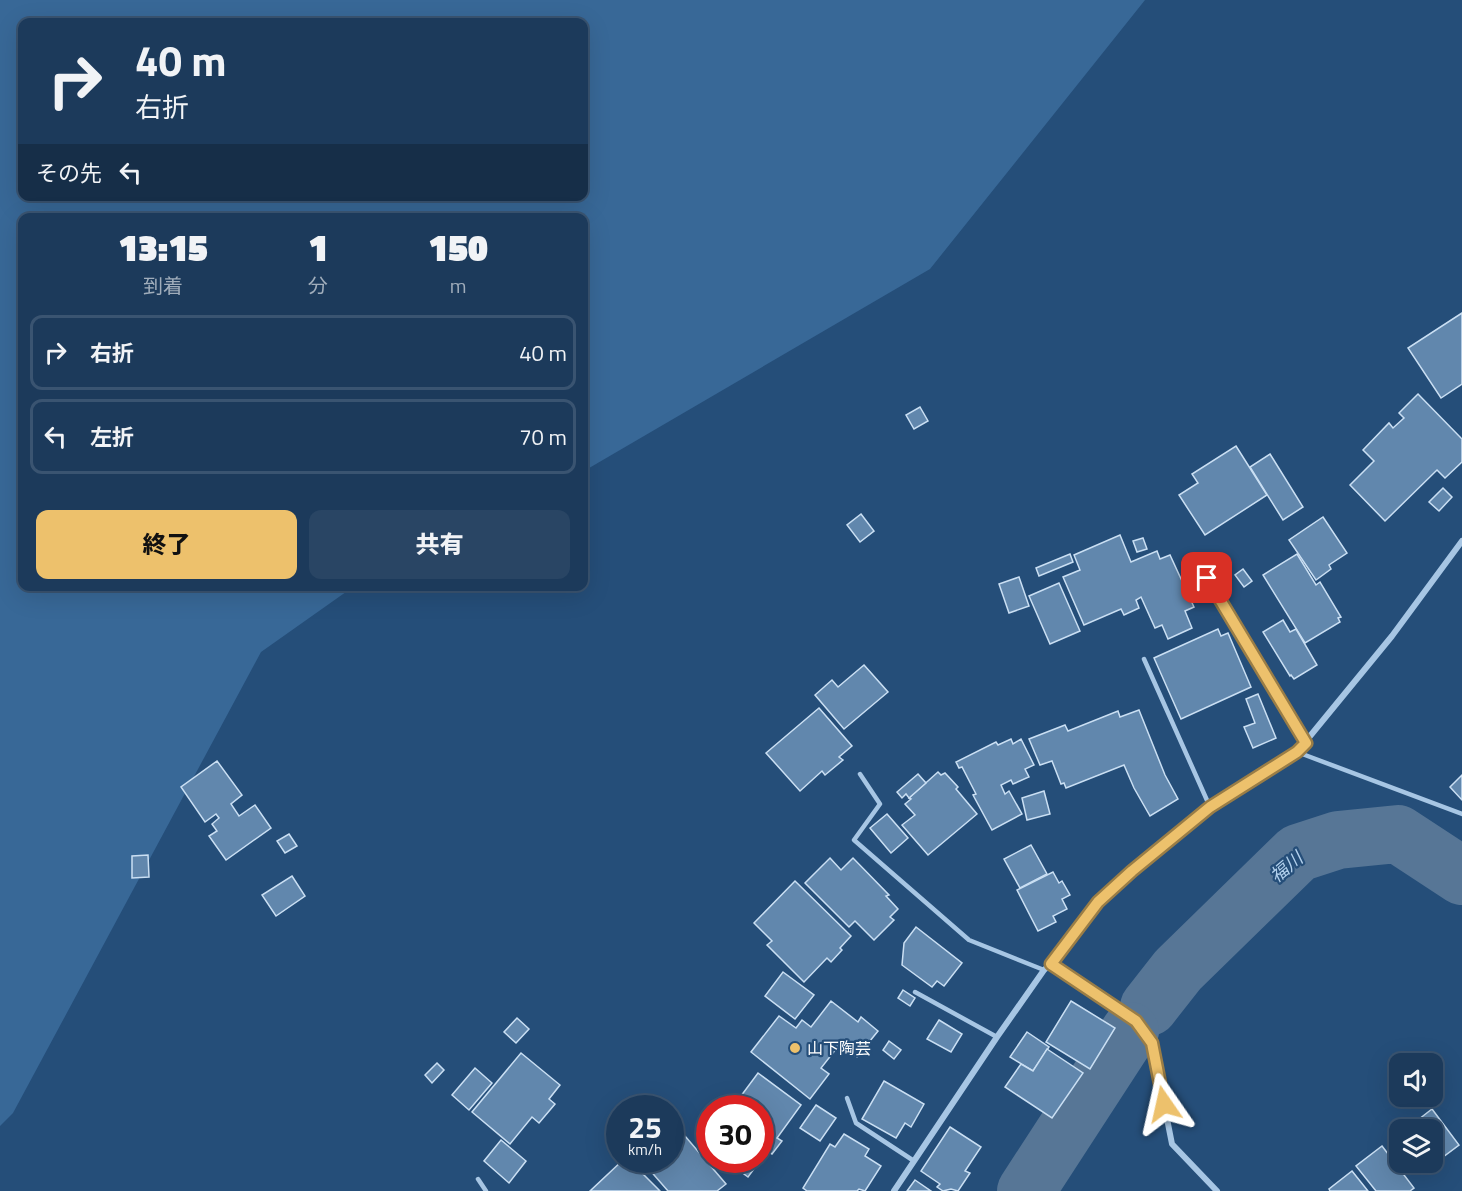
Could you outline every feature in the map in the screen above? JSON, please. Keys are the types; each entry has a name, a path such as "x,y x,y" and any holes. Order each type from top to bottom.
{"street":[{"path":"894,1191 1044,970 1098,902 1210,807 1297,752 1392,636 1462,541"},
{"path":"1051,964 1136,1021 1152,1043 1172,1144 1217,1191"}],"lane":[{"path":"1207,578 1306,743"},
{"path":"1144,659 1210,807"},
{"path":"1297,752 1462,814"},
{"path":"860,774 880,804 854,840 969,940 1044,970"},
{"path":"915,992 997,1037"},
{"path":"847,1098 856,1123 914,1161"},
{"path":"478,1179 486,1191"}],"shaded area":[{"path":"0,0 1145,0 930,269 588,469 588,213 18,213 18,591 347,591 261,652 13,1113 0,1126"}],"building":[{"path":"1462,313 1462,384 1441,398 1408,348"},
{"path":"1418,394 1462,439 1462,462 1445,478 1437,470 1385,521 1350,485 1374,461 1363,450 1389,423 1393,428 1404,418 1399,413"},
{"path":"920,407 928,421 914,429 906,415"},
{"path":"1236,446 1267,495 1205,535 1179,495 1198,483 1192,474"},
{"path":"1270,454 1303,507 1283,520 1250,467"},
{"path":"1443,488 1452,497 1439,511 1429,502"},
{"path":"861,514 874,531 860,542 847,525"},
{"path":"1323,517 1347,553 1329,565 1331,569 1316,580 1289,540"},
{"path":"1120,535 1131,562 1157,551 1160,559 1170,555 1194,607 1185,611 1192,628 1168,639 1162,625 1155,628 1141,597 1136,600 1139,608 1124,615 1121,609 1084,625 1063,577 1080,570 1074,555"},
{"path":"1143,538 1147,549 1137,552 1133,541"},
{"path":"1070,554 1073,562 1039,576 1036,568"},
{"path":"1297,554 1316,585 1320,582 1341,617 1338,618 1340,622 1305,643 1263,575"},
{"path":"1243,569 1252,581 1244,587 1235,575"},
{"path":"1019,577 1029,606 1009,613 999,584"},
{"path":"1059,583 1080,631 1050,644 1029,596"},
{"path":"1283,620 1290,632 1296,629 1317,665 1294,679 1263,632"},
{"path":"1218,629 1221,636 1228,633 1251,687 1181,719 1154,658"},
{"path":"864,665 888,692 844,729 815,695 832,680 838,687"},
{"path":"1258,694 1276,738 1253,748 1244,727 1255,723 1246,699"},
{"path":"819,708 852,746 839,757 843,760 825,775 822,771 800,791 766,753"},
{"path":"1139,710 1165,775 1178,799 1150,816 1124,765 1066,788 1064,783 1061,784 1052,761 1040,765 1029,739 1065,725 1068,731 1118,711 1120,717"},
{"path":"1011,739 1013,744 1021,739 1034,765 1025,769 1029,777 1013,784 1011,780 1001,785 1005,794 1009,791 1022,814 992,830 973,795 976,794 962,767 959,768 956,762 996,742 998,745"},
{"path":"217,761 242,795 231,804 239,816 255,805 271,828 226,860 209,836 217,831 212,824 219,818 216,814 205,822 181,787"},
{"path":"938,772 941,775 945,773 958,787 956,789 977,814 928,855 902,825 915,815 905,804 911,799 909,798"},
{"path":"918,774 926,783 909,798 906,794 902,798 897,792"},
{"path":"1462,775 1462,800 1450,787"},
{"path":"1044,791 1050,814 1027,820 1022,798"},
{"path":"887,814 908,838 891,853 870,828"},
{"path":"289,834 297,846 285,853 277,841"},
{"path":"1031,845 1047,874 1020,888 1004,859"},
{"path":"148,855 149,877 132,878 132,856"},
{"path":"830,858 841,870 853,858 889,895 886,896 898,909 890,917 894,920 874,940 855,921 849,927 805,883"},
{"path":"1053,872 1059,883 1062,881 1070,895 1062,899 1067,909 1053,916 1056,922 1038,931 1017,890"},
{"path":"292,876 305,896 276,916 262,895"},
{"path":"795,881 851,936 831,962 827,958 804,982 767,945 772,941 754,923"},
{"path":"916,927 962,963 944,986 937,981 932,987 902,965 904,943"},
{"path":"783,972 814,995 795,1019 765,996"},
{"path":"903,990 915,998 910,1006 898,998"},
{"name":"山下陶芸","path":"831,1001 858,1022 861,1017 878,1031 857,1057 840,1044 821,1068 829,1074 810,1099 751,1052 779,1016 796,1028 802,1020 811,1027"},
{"path":"1071,1001 1115,1028 1090,1069 1046,1042"},
{"path":"517,1018 529,1029 516,1043 504,1032"},
{"path":"939,1020 962,1034 951,1052 927,1039"},
{"path":"1027,1032 1049,1047 1033,1071 1010,1057"},
{"path":"889,1041 901,1050 894,1059 883,1050"},
{"path":"1047,1049 1083,1073 1052,1118 1005,1087 1021,1064 1033,1071"},
{"path":"521,1053 560,1085 549,1099 555,1104 539,1123 532,1117 510,1144 472,1112"},
{"path":"437,1063 444,1070 432,1083 425,1075"},
{"path":"475,1068 492,1083 469,1110 452,1095"},
{"path":"758,1073 801,1105 777,1138 782,1141 774,1151 774,1095 742,1095"},
{"path":"884,1081 924,1104 911,1127 905,1123 896,1138 862,1119"},
{"path":"816,1105 836,1118 820,1141 800,1128"},
{"path":"1432,1109 1440,1119 1419,1119"},
{"path":"1443,1124 1459,1145 1443,1157"},
{"path":"950,1127 981,1147 965,1171 970,1173 958,1191 951,1189 943,1191 937,1187 940,1184 921,1171"},
{"path":"844,1134 869,1149 865,1156 881,1166 865,1191 859,1189 857,1191 807,1191 803,1188 830,1144 835,1147"},
{"path":"684,1135 696,1149 696,1173 717,1173 726,1184 717,1191 668,1191 652,1173 684,1173"},
{"path":"501,1140 526,1161 509,1183 484,1161"},
{"path":"1382,1146 1389,1155 1389,1173 1403,1173 1414,1188 1410,1191 1376,1191 1356,1166"},
{"path":"1352,1171 1368,1191 1330,1191 1329,1189"},
{"path":"609,1173 642,1173 660,1191 590,1191"},
{"path":"915,1180 931,1191 907,1191"}],"waterway":[{"name":"福川","path":"1149,1007 1178,970 1298,853 1338,840 1398,834 1462,876"},
{"name":"福川","path":"1026,1191 1130,1031"}],"place":[{"name":"山下陶芸","path":"795,1048"}],"route":[{"path":"1164,1104 1152,1043 1136,1021 1051,964 1098,902 1132,871 1210,807 1297,752 1306,743 1207,578"}]}
